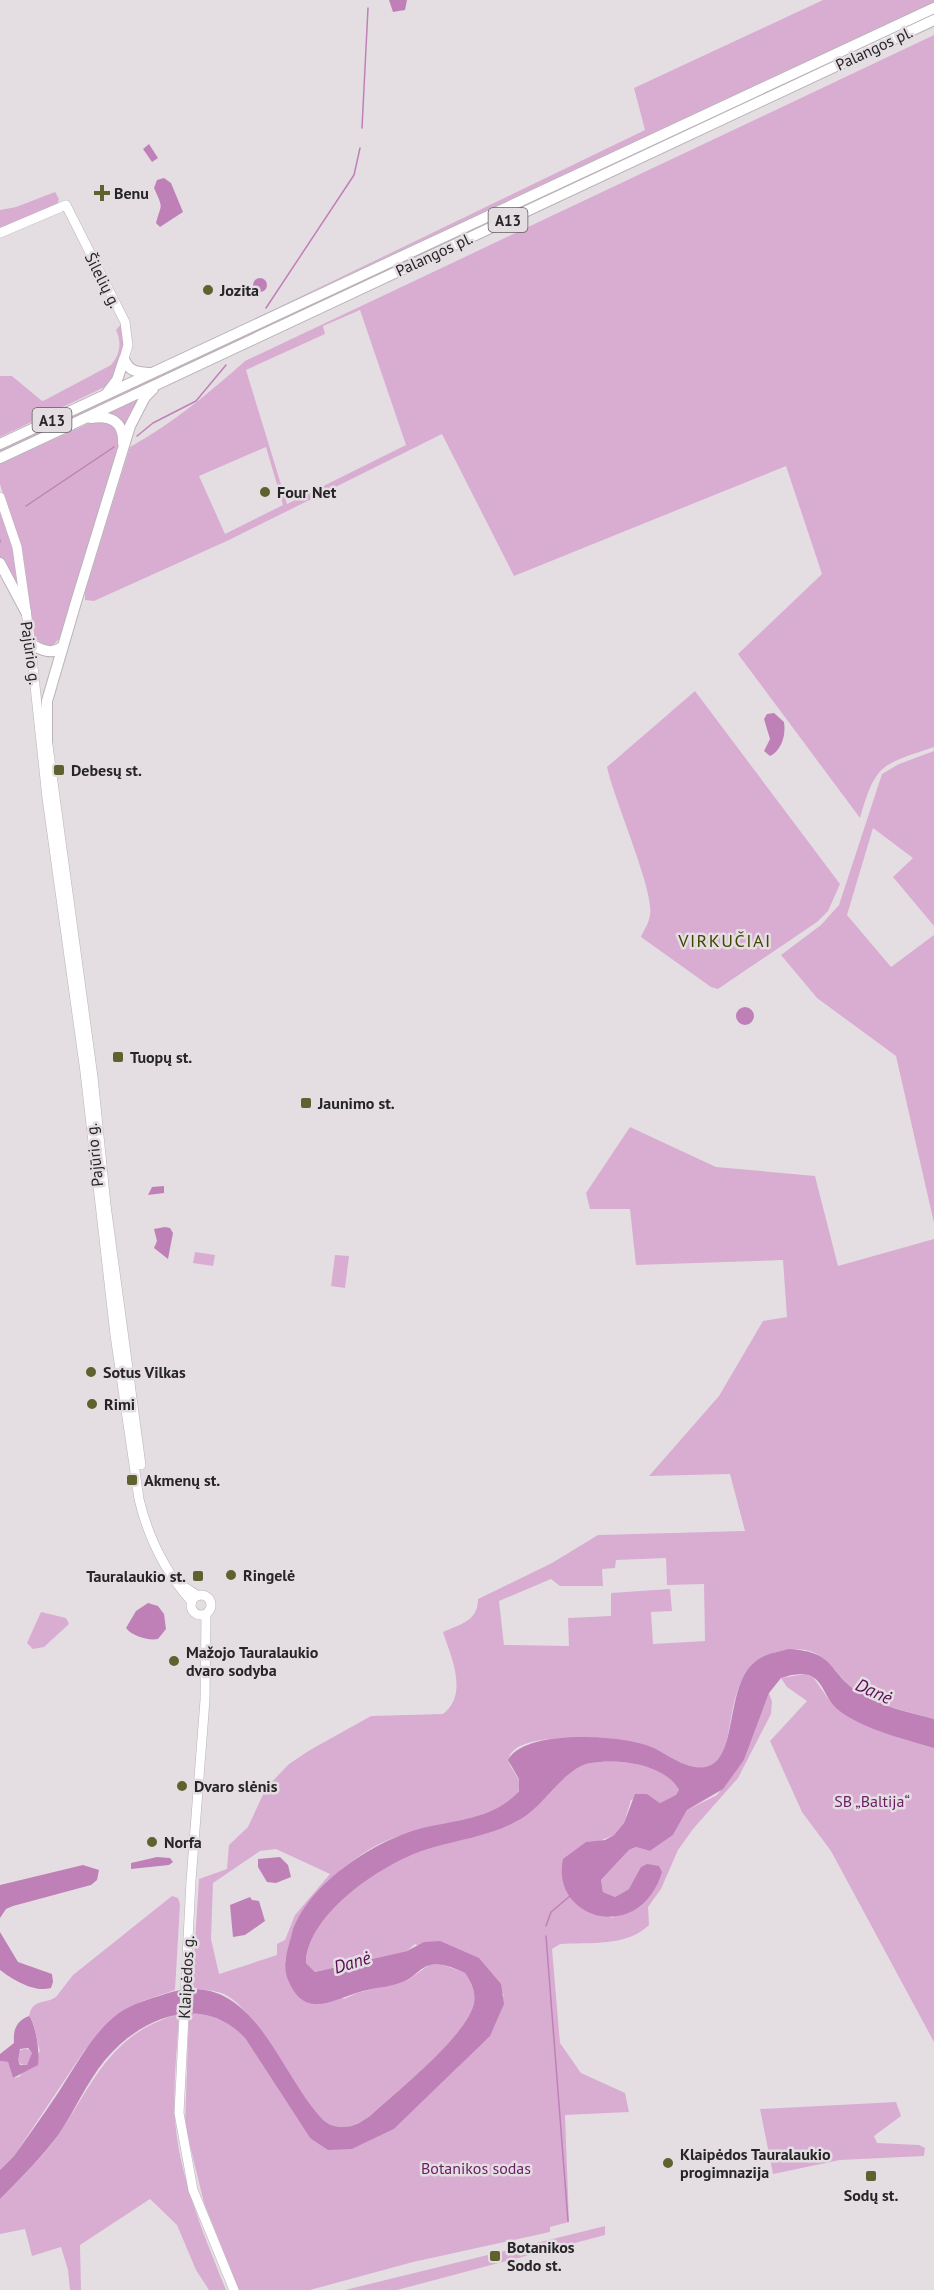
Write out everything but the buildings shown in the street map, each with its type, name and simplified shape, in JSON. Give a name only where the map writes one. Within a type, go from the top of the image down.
[{"type":"highway","name":"Palangos pl.","points":[[0,444],[934,8]]},
{"type":"highway","name":"Palangos pl.","points":[[0,458],[934,20]]},
{"type":"highway","points":[[124,359],[129,368],[135,372],[153,373]]},
{"type":"highway","points":[[104,396],[117,380],[124,359]]},
{"type":"highway","points":[[47,741],[47,701],[122,452],[135,414],[145,397],[160,383]]},
{"type":"highway","points":[[83,419],[105,416],[117,422],[123,435],[122,452]]},
{"type":"highway","points":[[0,563],[26,612]]},
{"type":"highway","points":[[30,644],[56,652],[62,647]]},
{"type":"main road","name":"Šilelių g.","points":[[0,233],[66,205],[125,322],[128,345],[124,359]]},
{"type":"main road","name":"Pajūrio g.","points":[[0,497],[17,547],[37,694],[47,798],[85,1072],[115,1335],[139,1499],[144,1520],[179,1589],[195,1599],[209,1600],[210,1606],[201,1614]]},
{"type":"main road","name":"Pajūrio g.","points":[[37,694],[47,741],[147,1510],[159,1544],[179,1581],[195,1599]]},
{"type":"main road","name":"Pajūrio g.","points":[[195,1599],[191,1608],[201,1614]]},
{"type":"main road","name":"Pajūrio g.","points":[[201,1614],[205,1654]]},
{"type":"main road","name":"Klaipėdos g.","points":[[205,1654],[205,1700],[178,2094],[184,2151],[202,2216],[234,2290]]},
{"type":"green space","points":[[823,0],[934,0],[934,2],[277,308],[645,130],[634,88]]},
{"type":"green space","points":[[934,12],[934,17],[0,453],[0,448]]},
{"type":"green space","points":[[934,35],[934,747],[883,768],[871,786],[860,818],[738,654],[822,574],[786,466],[514,576],[442,434],[229,540],[94,601],[85,600],[85,592],[130,447],[190,407],[245,361]],"holes":[[[360,310],[406,445],[287,504],[246,370],[325,334],[323,326]],[[266,447],[283,505],[225,534],[199,476]]]},
{"type":"green space","points":[[55,192],[59,199],[57,205],[0,231],[0,210],[16,207]]},
{"type":"green space","points":[[122,323],[124,348],[111,384],[0,437],[0,376],[12,376],[42,401],[45,400],[111,365],[119,348],[116,330]]},
{"type":"green space","points":[[141,396],[126,430],[102,414]]},
{"type":"green space","points":[[94,421],[114,423],[121,437],[118,453],[62,636],[52,646],[46,646],[33,637],[20,548],[0,484],[0,464]]},
{"type":"green space","points":[[0,506],[11,540],[19,587],[0,557]]},
{"type":"green space","points":[[695,691],[840,884],[828,911],[817,922],[718,989],[711,987],[641,937],[648,924],[650,903],[607,767]]},
{"type":"green space","points":[[934,751],[934,926],[893,877],[913,858],[873,828],[847,915],[891,967],[934,935],[934,1223],[896,1056],[817,998],[781,955],[821,925],[839,905],[882,774],[899,764]]},
{"type":"green space","points":[[630,1127],[716,1167],[815,1176],[838,1266],[934,1239],[934,1719],[869,1699],[851,1687],[821,1657],[801,1649],[787,1650],[763,1658],[747,1672],[732,1711],[724,1749],[717,1762],[704,1767],[696,1767],[645,1745],[615,1740],[569,1738],[527,1743],[514,1750],[509,1761],[521,1785],[513,1797],[500,1807],[462,1821],[388,1840],[362,1854],[336,1874],[304,1910],[293,1931],[285,1962],[344,1999],[357,1993],[408,1980],[429,1965],[441,1964],[465,1973],[472,1987],[474,2003],[469,2016],[458,2031],[429,2063],[370,2116],[352,2126],[340,2128],[326,2122],[312,2109],[269,2044],[239,2005],[224,1994],[192,1988],[199,1879],[227,1869],[229,1845],[248,1827],[266,1788],[289,1764],[371,1716],[443,1714],[451,1706],[457,1686],[456,1675],[443,1632],[472,1617],[478,1599],[552,1563],[598,1535],[745,1531],[730,1474],[649,1476],[719,1396],[763,1321],[787,1317],[783,1260],[636,1265],[630,1209],[590,1209],[586,1193]],"holes":[[[666,1558],[667,1585],[704,1584],[705,1641],[653,1644],[651,1612],[672,1611],[670,1589],[611,1593],[611,1616],[568,1618],[569,1646],[504,1645],[499,1601],[551,1579],[560,1586],[603,1586],[602,1569],[615,1568],[616,1560]],[[276,1849],[330,1874],[295,1915],[285,1940],[277,1944],[277,1955],[219,1974],[211,1939],[213,1883],[260,1851]]]},
{"type":"green space","points":[[195,1252],[215,1255],[213,1266],[193,1263]]},
{"type":"green space","points":[[335,1255],[349,1256],[345,1288],[331,1286]]},
{"type":"green space","points":[[41,1612],[66,1618],[69,1624],[44,1647],[33,1649],[27,1643]]},
{"type":"green space","name":"SB „Baltija“","points":[[805,1674],[813,1677],[827,1697],[851,1718],[902,1739],[934,1748],[934,2042],[831,1851],[802,1812],[770,1741],[807,1701],[787,1687],[781,1678]]},
{"type":"green space","name":"Botanikos sodas","points":[[769,1693],[772,1702],[771,1714],[738,1778],[693,1829],[678,1850],[661,1889],[648,1907],[649,1925],[630,1937],[619,1940],[560,1944],[552,1949],[560,2043],[581,2073],[625,2093],[629,2112],[565,2115],[569,2222],[550,2227],[550,2232],[413,2262],[310,2290],[239,2290],[204,2203],[185,2125],[189,2013],[220,2020],[245,2038],[310,2138],[352,2149],[394,2129],[459,2066],[504,1995],[415,1944],[407,1951],[315,1972],[306,1963],[310,1944],[334,1908],[372,1876],[412,1854],[510,1825],[530,1813],[572,1771],[591,1763],[614,1761],[652,1769],[672,1781],[679,1790],[677,1795],[660,1803],[647,1794],[631,1800],[624,1823],[614,1835],[597,1842],[568,1893],[576,1904],[613,1918],[633,1882],[629,1889],[615,1897],[603,1892],[601,1880],[629,1850],[636,1847],[650,1851],[673,1835],[687,1810],[717,1795],[744,1760]]},
{"type":"green space","points":[[172,1896],[178,1898],[180,1904],[175,1990],[143,2001],[119,2014],[84,2051],[14,2156],[0,2170],[0,2061],[8,2062],[13,2078],[19,2077],[40,2051],[35,2028],[29,2016],[31,2010],[36,2004],[56,1997],[73,1975]]},
{"type":"green space","points":[[179,2014],[174,2092],[177,2138],[191,2196],[226,2290],[209,2290],[196,2270],[177,2225],[150,2199],[80,2245],[81,2290],[70,2290],[68,2270],[61,2247],[32,2256],[25,2229],[0,2234],[0,2199],[53,2143],[95,2077],[121,2046],[156,2022]]},
{"type":"green space","points":[[22,2049],[28,2049],[33,2057],[31,2063],[22,2065],[17,2060],[17,2054]]},
{"type":"green space","points":[[896,2102],[901,2116],[874,2136],[877,2143],[919,2145],[925,2148],[924,2156],[840,2160],[773,2174],[760,2109]]},
{"type":"green space","points":[[605,2226],[605,2235],[397,2290],[345,2290]]},
{"type":"shaded area","points":[[389,0],[407,0],[405,10],[393,12]]},
{"type":"shaded area","points":[[149,144],[158,158],[152,162],[143,149]]},
{"type":"shaded area","points":[[164,178],[171,183],[183,212],[160,227],[156,223],[160,203],[154,188],[157,180]]},
{"type":"shaded area","points":[[260,278],[265,280],[267,285],[265,290],[260,292],[255,290],[253,285],[255,280]]},
{"type":"shaded area","points":[[774,713],[784,722],[784,732],[778,750],[770,756],[764,751],[770,739],[764,719],[767,714]]},
{"type":"shaded area","points":[[745,1007],[751,1010],[754,1016],[751,1022],[745,1025],[739,1022],[736,1016],[739,1010]]},
{"type":"shaded area","points":[[164,1186],[164,1193],[148,1195],[152,1187]]},
{"type":"shaded area","points":[[170,1228],[173,1233],[168,1259],[154,1248],[157,1241],[154,1229]]},
{"type":"shaded area","points":[[148,1603],[158,1606],[164,1614],[166,1629],[158,1639],[140,1637],[126,1628],[136,1611]]},
{"type":"shaded area","points":[[789,1649],[816,1654],[830,1664],[849,1685],[868,1698],[896,1709],[934,1719],[934,1748],[855,1721],[835,1707],[822,1687],[809,1675],[797,1674],[781,1678],[769,1693],[744,1760],[723,1789],[687,1810],[673,1835],[650,1851],[636,1847],[629,1850],[601,1880],[603,1892],[615,1897],[629,1889],[641,1867],[647,1864],[659,1866],[662,1872],[651,1895],[635,1909],[618,1916],[599,1916],[583,1909],[570,1897],[563,1880],[563,1859],[586,1842],[605,1840],[614,1835],[624,1823],[635,1794],[647,1794],[660,1803],[676,1795],[679,1790],[663,1774],[640,1765],[614,1761],[582,1766],[572,1771],[530,1813],[510,1825],[413,1854],[372,1876],[334,1908],[310,1944],[306,1963],[315,1972],[407,1951],[424,1942],[440,1941],[479,1958],[501,1984],[504,2004],[490,2036],[394,2129],[352,2149],[328,2150],[310,2138],[245,2038],[228,2024],[210,2016],[191,2013],[172,2016],[154,2022],[136,2032],[105,2060],[92,2077],[59,2134],[0,2199],[0,2170],[14,2156],[101,2030],[119,2013],[135,2004],[165,1994],[193,1989],[217,1993],[237,2004],[270,2042],[321,2118],[336,2127],[349,2127],[370,2116],[445,2047],[469,2016],[474,2003],[474,1991],[465,1973],[448,1966],[434,1964],[396,1984],[363,1991],[322,2004],[304,2001],[296,1994],[289,1982],[285,1964],[287,1951],[300,1915],[326,1882],[362,1855],[401,1835],[485,1813],[509,1801],[519,1791],[519,1779],[508,1760],[517,1750],[532,1743],[572,1737],[614,1739],[646,1745],[689,1766],[705,1767],[716,1762],[728,1738],[739,1688],[745,1673],[762,1657]]},
{"type":"shaded area","points":[[157,1857],[170,1858],[173,1862],[169,1865],[131,1869],[131,1863]]},
{"type":"shaded area","points":[[280,1857],[288,1865],[291,1877],[276,1883],[267,1882],[258,1867],[258,1859]]},
{"type":"shaded area","points":[[83,1865],[99,1870],[97,1880],[91,1885],[13,1906],[6,1909],[0,1918],[0,1885]]},
{"type":"shaded area","points":[[250,1897],[252,1900],[259,1901],[265,1921],[245,1935],[233,1937],[230,1905]]},
{"type":"shaded area","points":[[0,1932],[18,1962],[52,1974],[51,1988],[31,1987],[0,1970]]},
{"type":"shaded area","points":[[29,2016],[34,2026],[38,2047],[38,2065],[13,2078],[8,2062],[0,2061],[0,2054],[14,2043],[16,2026]],"holes":[[[28,2048],[32,2053],[27,2065],[20,2065],[18,2060],[20,2049]]]},
{"type":"waterway","points":[[362,128],[368,8]]},
{"type":"waterway","points":[[266,308],[354,175],[360,148]]},
{"type":"waterway","points":[[137,436],[153,423],[196,401],[226,365]]},
{"type":"waterway","points":[[26,506],[114,447]]},
{"type":"waterway","points":[[546,1926],[551,1912],[570,1896]]},
{"type":"waterway","points":[[546,1936],[568,2221]]},
{"type":"place","name":"Benu","points":[[102,193]]},
{"type":"place","name":"Jozita","points":[[208,290]]},
{"type":"place","name":"Four Net","points":[[265,492]]},
{"type":"place","name":"Debesų st.","points":[[59,770]]},
{"type":"place","name":"Tuopų st.","points":[[118,1057]]},
{"type":"place","name":"Jaunimo st.","points":[[306,1103]]},
{"type":"place","name":"Sotus Vilkas","points":[[91,1372]]},
{"type":"place","name":"Rimi","points":[[92,1404]]},
{"type":"place","name":"Akmenų st.","points":[[132,1480]]},
{"type":"place","name":"Ringelė","points":[[231,1575]]},
{"type":"place","name":"Tauralaukio st.","points":[[198,1576]]},
{"type":"place","name":"Mažojo Tauralaukio dvaro sodyba","points":[[174,1661]]},
{"type":"place","name":"Dvaro slėnis","points":[[182,1786]]},
{"type":"place","name":"Norfa","points":[[152,1842]]},
{"type":"place","name":"Klaipėdos Tauralaukio progimnazija","points":[[668,2163]]},
{"type":"place","name":"Sodų st.","points":[[871,2176]]},
{"type":"place","name":"Botanikos Sodo st.","points":[[495,2256]]},
{"type":"district","name":"VIRKUČIAI","points":[[725,940]]},
{"type":"water label","name":"Danė","points":[[874,1691]]},
{"type":"water label","name":"Danė","points":[[352,1962]]}]
